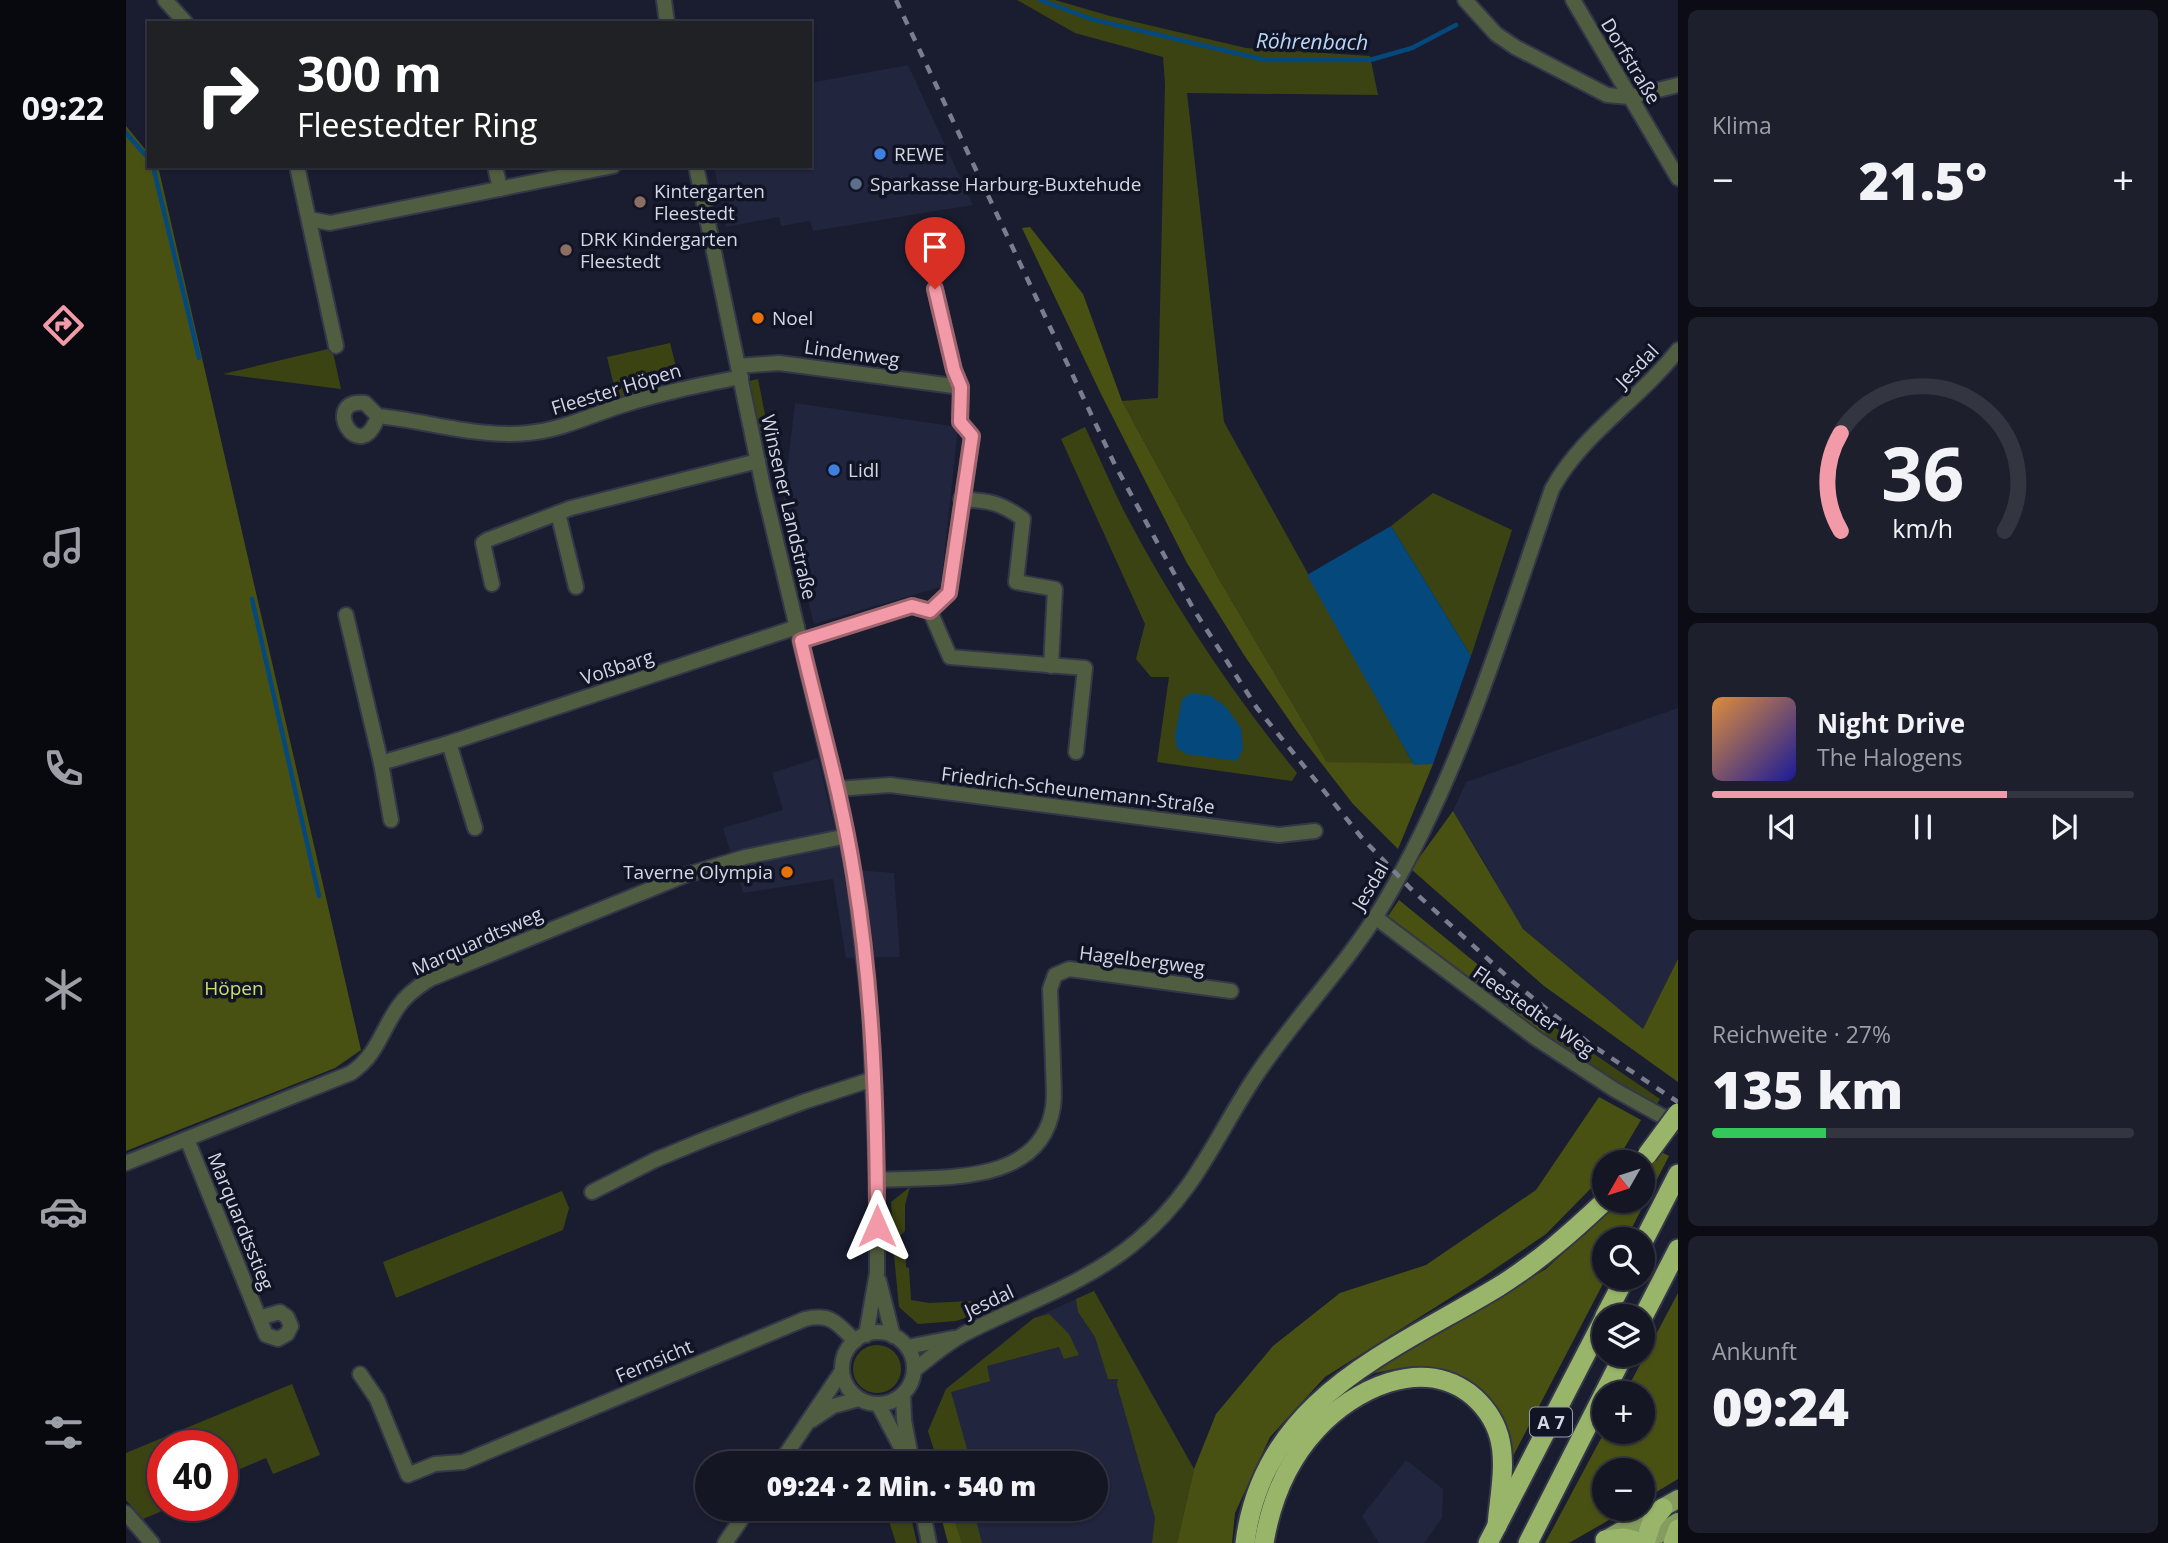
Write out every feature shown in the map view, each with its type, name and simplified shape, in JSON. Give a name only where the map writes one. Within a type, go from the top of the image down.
[{"type":"highway","points":[[1650,1150],[1678,1114]]},
{"type":"highway","points":[[1651,1227],[1678,1174]]},
{"type":"highway","points":[[1245,1543],[1251,1510],[1270,1459],[1308,1410],[1331,1390],[1371,1363],[1536,1261],[1592,1212]]},
{"type":"highway","points":[[1650,1304],[1678,1250]]},
{"type":"highway","name":"A 7","points":[[1492,1534],[1592,1342]]},
{"type":"highway","name":"A 7","points":[[1526,1543],[1617,1367]]},
{"type":"highway","points":[[1264,1543],[1275,1498],[1285,1475],[1317,1429],[1355,1398],[1395,1381],[1417,1377],[1440,1379],[1460,1387],[1479,1401],[1492,1418],[1503,1461],[1492,1534]]},
{"type":"highway","points":[[1602,1541],[1624,1538],[1645,1543],[1652,1521],[1671,1503]]},
{"type":"highway","points":[[1673,1543],[1678,1529]]},
{"type":"main road","points":[[1602,1541],[1671,1503]]},
{"type":"main road","points":[[1645,1543],[1678,1522]]},
{"type":"street","points":[[165,0],[184,21]]},
{"type":"street","points":[[664,0],[667,21]]},
{"type":"street","points":[[1465,0],[1496,34],[1607,94],[1630,97],[1678,85]]},
{"type":"street","name":"Dorfstraße","points":[[1573,0],[1678,178]]},
{"type":"street","points":[[297,168],[336,345]]},
{"type":"street","points":[[495,168],[500,189]]},
{"type":"street","points":[[309,219],[330,223],[603,168]]},
{"type":"street","name":"Winsener Landstraße","points":[[696,168],[758,461],[847,836],[864,944],[877,1180],[877,1273],[861,1338],[848,1349],[842,1371],[788,1451]]},
{"type":"street","points":[[935,289],[954,370],[961,387],[960,422],[972,436],[949,593],[930,611],[950,657],[1085,668],[1076,752]]},
{"type":"street","name":"Jesdal","points":[[914,1370],[961,1336],[1087,1275],[1137,1242],[1169,1211],[1213,1150],[1253,1080],[1375,917],[1408,860],[1465,737],[1552,489],[1561,473],[1577,453],[1657,376],[1678,350]]},
{"type":"street","name":"Lindenweg","points":[[739,372],[779,363],[961,387]]},
{"type":"street","name":"Fleester Höpen","points":[[378,416],[480,432],[516,434],[571,425],[621,405],[739,372]]},
{"type":"street","points":[[492,584],[483,543],[558,513],[758,461]]},
{"type":"street","points":[[961,499],[993,502],[1005,506],[1023,519],[1016,582],[1055,589],[1051,666]]},
{"type":"street","points":[[558,513],[576,587]]},
{"type":"street","name":"Voßbarg","points":[[381,763],[799,634],[912,606],[930,611]]},
{"type":"street","points":[[346,615],[381,763],[391,820]]},
{"type":"street","points":[[449,743],[475,828]]},
{"type":"street","name":"Friedrich-Scheunemann-Straße","points":[[836,789],[890,785],[1279,835],[1315,831]]},
{"type":"street","name":"Marquardtsweg","points":[[126,1163],[351,1073],[365,1063],[377,1049],[399,1005],[413,989],[430,979],[683,876],[746,857],[847,836]]},
{"type":"street","name":"Fleestedter Weg","points":[[1375,917],[1537,1039],[1615,1090],[1678,1125]]},
{"type":"street","name":"Hagelbergweg","points":[[877,1180],[995,1171],[1020,1158],[1038,1141],[1047,1127],[1054,1101],[1050,989],[1055,975],[1069,969],[1231,991]]},
{"type":"street","points":[[592,1192],[655,1160],[708,1138],[873,1079]]},
{"type":"street","name":"Marquardtsstieg","points":[[187,1139],[259,1318]]},
{"type":"street","name":"Winsener Landstraße","points":[[877,1273],[893,1336]]},
{"type":"street","name":"Fernsicht","points":[[360,1374],[377,1399],[408,1475],[435,1464],[463,1462],[805,1319],[819,1315],[831,1318],[861,1338]]},
{"type":"street","points":[[842,1371],[845,1382],[859,1398],[877,1404],[887,1403],[903,1394],[912,1379],[914,1370],[907,1347],[893,1336],[875,1333],[861,1338]]},
{"type":"street","name":"Jesdal","points":[[907,1347],[961,1336]]},
{"type":"street","points":[[903,1394],[908,1451]]},
{"type":"street","name":"Winsener Landstraße","points":[[808,1423],[833,1406],[859,1398]]},
{"type":"street","points":[[877,1404],[903,1451]]},
{"type":"street","points":[[126,1513],[152,1543]]},
{"type":"street","points":[[725,1543],[740,1521]]},
{"type":"street","points":[[925,1521],[929,1543]]},
{"type":"shaded area","points":[[908,65],[973,205],[813,231],[810,221],[781,226],[779,217],[726,227],[714,168],[812,168],[812,83]]},
{"type":"shaded area","points":[[795,403],[958,427],[941,587],[814,624],[783,505]]},
{"type":"shaded area","points":[[1678,708],[1678,959],[1643,1029],[1520,926],[1453,811],[1466,782]]},
{"type":"shaded area","points":[[818,758],[844,869],[894,873],[900,957],[846,958],[833,879],[743,893],[723,828],[783,810],[772,773]]},
{"type":"shaded area","points":[[1094,1291],[1194,1469],[1177,1543],[962,1543],[955,1521],[1108,1521],[1108,1451],[934,1451],[928,1431],[946,1389],[1034,1318]]},
{"type":"shaded area","points":[[1406,1460],[1443,1489],[1442,1518],[1424,1543],[1379,1543],[1362,1516]]},
{"type":"green space","points":[[1017,0],[1055,0],[1110,16],[1246,48],[1370,56],[1378,95],[1187,93],[1224,422],[1414,765],[1327,762],[1220,581],[1122,401],[1158,398],[1165,84],[1163,57],[1075,33]]},
{"type":"green space","name":"Höpen","points":[[126,126],[147,152],[147,168],[158,168],[361,1050],[335,1068],[126,1151]]},
{"type":"green space","points":[[1030,227],[1083,294],[1122,401],[1220,581],[1327,762],[1433,764],[1398,849],[1353,804],[1298,733],[1244,655],[1187,563],[1101,394],[1022,228]]},
{"type":"green space","points":[[670,343],[679,379],[617,398],[607,357]]},
{"type":"green space","points":[[332,348],[341,389],[223,374]]},
{"type":"green space","points":[[758,379],[768,430],[763,434],[760,432],[749,381]]},
{"type":"green space","points":[[1085,427],[1126,515],[1164,582],[1227,680],[1297,773],[1292,781],[1157,762],[1169,677],[1151,677],[1136,659],[1145,624],[1061,439]]},
{"type":"green space","points":[[1433,493],[1512,530],[1471,656],[1391,526]]},
{"type":"green space","points":[[1453,811],[1523,929],[1643,1029],[1678,959],[1678,1082],[1544,986],[1411,869]]},
{"type":"green space","points":[[1399,900],[1553,1026],[1542,1036],[1386,919]]},
{"type":"green space","points":[[1553,1026],[1660,1099],[1657,1104],[1597,1072],[1542,1036]]},
{"type":"green space","points":[[1599,1097],[1641,1120],[1623,1150],[1592,1150],[1592,1187],[1546,1234],[1325,1377],[1270,1437],[1235,1513],[1232,1543],[1177,1543],[1194,1469],[1216,1414],[1273,1346],[1340,1293],[1426,1265],[1536,1190]]},
{"type":"green space","points":[[1661,1152],[1669,1156],[1656,1181],[1656,1158]]},
{"type":"green space","points":[[910,1187],[905,1205],[905,1231],[901,1235],[893,1236],[891,1202]]},
{"type":"green space","points":[[562,1191],[569,1208],[563,1230],[396,1298],[383,1262]]},
{"type":"green space","points":[[1606,1213],[1639,1213],[1632,1227],[1592,1227],[1592,1290],[1600,1290],[1512,1458],[1498,1412],[1479,1390],[1466,1382],[1452,1376],[1410,1368],[1369,1374],[1546,1269]]},
{"type":"green space","points":[[893,1245],[905,1246],[911,1300],[929,1303],[993,1300],[996,1307],[956,1321],[918,1324],[899,1307]]},
{"type":"green space","points":[[1094,1291],[1194,1469],[1177,1543],[1152,1543],[1155,1518],[1117,1385],[1118,1379],[1108,1379],[1095,1337],[1078,1312],[1076,1299]]},
{"type":"green space","points":[[1678,1293],[1678,1479],[1655,1493],[1655,1458],[1592,1458],[1592,1521],[1607,1521],[1569,1543],[1545,1543],[1598,1444],[1655,1444],[1655,1381],[1631,1381],[1639,1367],[1655,1367],[1655,1336]]},
{"type":"green space","points":[[1049,1314],[1069,1334],[1079,1355],[1064,1359],[1059,1347],[987,1366],[990,1381],[951,1392],[968,1451],[934,1451],[928,1431],[946,1389],[1034,1318]]},
{"type":"green space","points":[[877,1345],[894,1352],[901,1369],[894,1386],[877,1393],[860,1386],[853,1369],[860,1352]]},
{"type":"green space","points":[[292,1384],[320,1455],[273,1474],[266,1458],[238,1470],[238,1430],[181,1430]]},
{"type":"green space","points":[[147,1444],[147,1517],[143,1519],[126,1500],[126,1453]]},
{"type":"green space","points":[[889,1521],[912,1521],[917,1543],[896,1543]]},
{"type":"green space","points":[[942,1521],[955,1521],[962,1543],[948,1543]]},
{"type":"green space","points":[[955,1521],[976,1521],[982,1543],[962,1543]]},
{"type":"water","points":[[1391,526],[1471,656],[1433,764],[1414,765],[1307,575]]},
{"type":"water","points":[[1192,693],[1211,696],[1226,707],[1241,728],[1243,749],[1237,761],[1186,754],[1177,748],[1175,736],[1182,699]]},
{"type":"waterway","name":"Röhrenbach","points":[[1040,0],[1091,19],[1265,60],[1370,60],[1412,48],[1456,25]]},
{"type":"waterway","points":[[126,133],[147,157]]},
{"type":"waterway","points":[[153,168],[199,358]]},
{"type":"waterway","points":[[252,599],[319,896]]},
{"type":"railway","points":[[896,0],[1115,465],[1194,610],[1257,708],[1362,838],[1410,888],[1512,981],[1590,1044],[1678,1102]]},
{"type":"place","name":"REWE","points":[[880,154]]},
{"type":"place","name":"Sparkasse Harburg-Buxtehude","points":[[856,184]]},
{"type":"place","name":"Kintergarten Fleestedt","points":[[640,202]]},
{"type":"place","name":"DRK Kindergarten Fleestedt","points":[[566,250]]},
{"type":"place","name":"Noel","points":[[758,318]]},
{"type":"place","name":"Lidl","points":[[834,470]]},
{"type":"place","name":"Taverne Olympia","points":[[787,872]]},
{"type":"route","points":[[877,1226],[870,1011],[864,944],[847,836],[801,641],[912,606],[930,611],[949,593],[972,436],[960,422],[961,387],[954,370],[935,289]]}]
